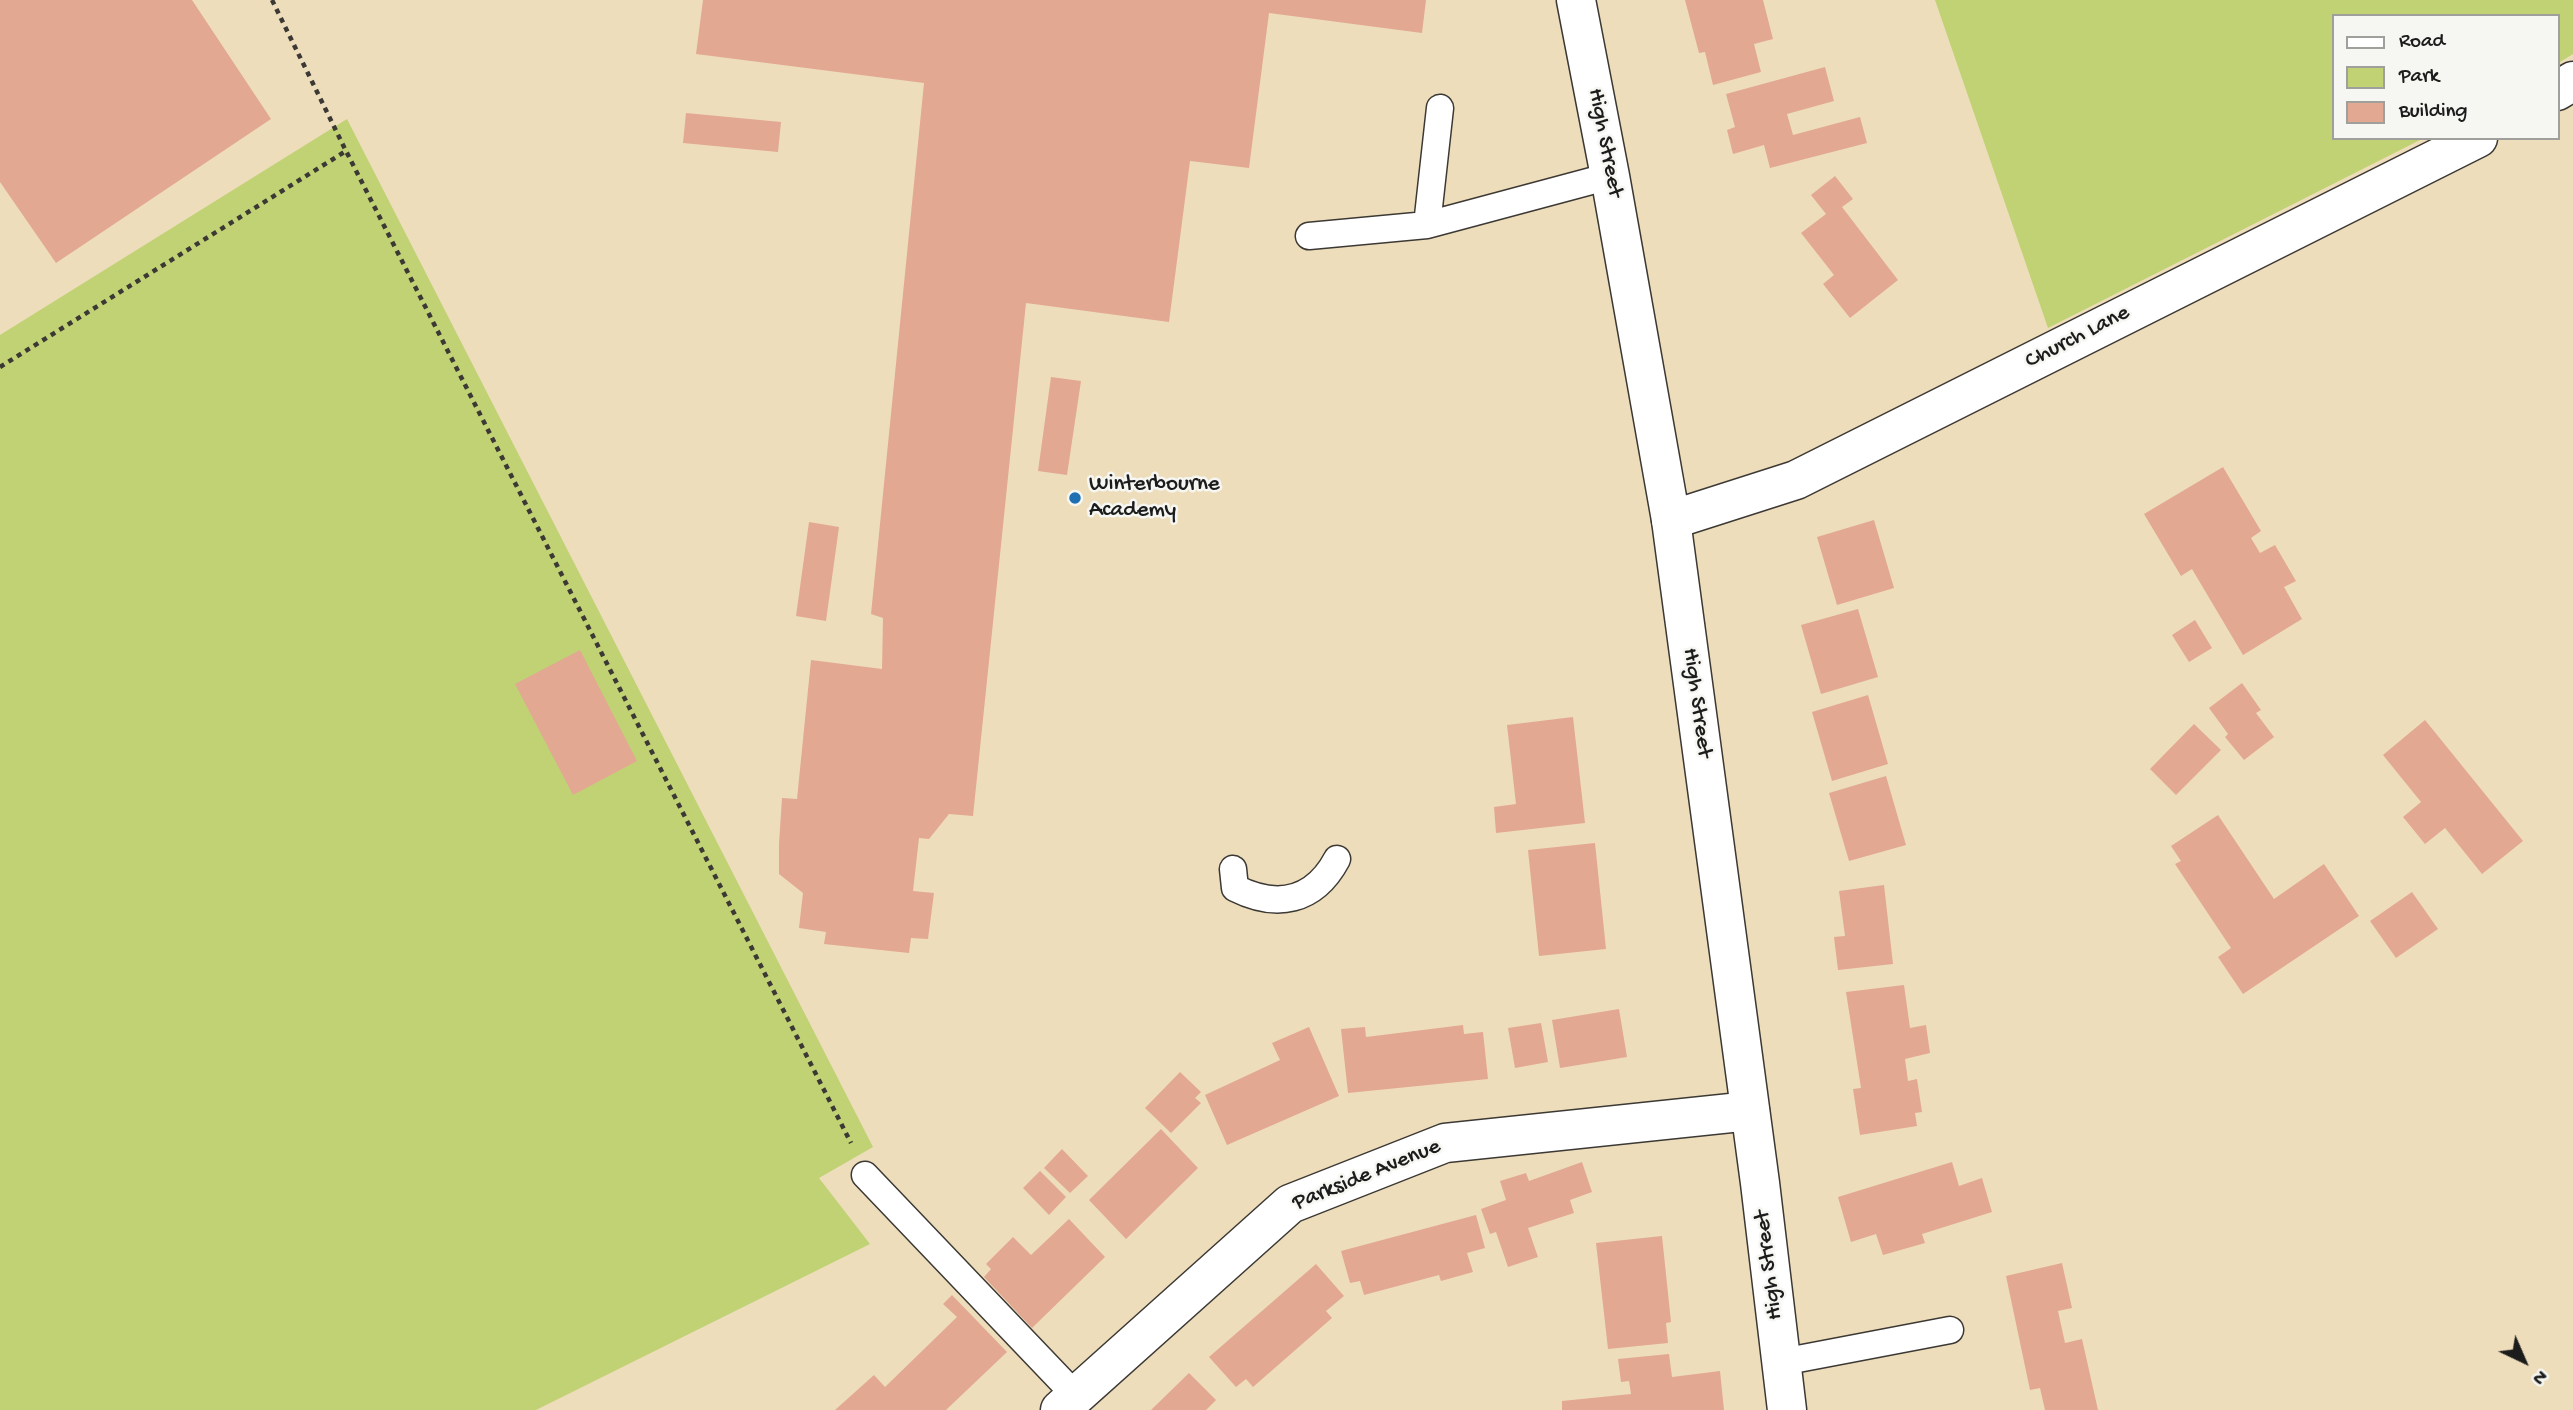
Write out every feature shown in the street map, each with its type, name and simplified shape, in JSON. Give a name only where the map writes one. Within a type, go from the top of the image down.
[{"type":"street","name":"High Street","points":[[1576,0],[1611,176],[1671,520],[1787,1410]]},
{"type":"street","name":"Church Lane","points":[[1671,520],[1796,480],[2474,140]]},
{"type":"street","name":"Parkside Avenue","points":[[1068,1403],[1290,1204],[1445,1143],[1750,1111]]},
{"type":"lane","points":[[1427,225],[1440,108]]},
{"type":"lane","points":[[1309,236],[1427,225],[1611,176]]},
{"type":"lane","points":[[1233,869],[1235,888],[1253,897],[1271,901],[1312,891],[1328,877],[1337,859]]},
{"type":"lane","points":[[865,1175],[1068,1403]]},
{"type":"lane","points":[[1782,1362],[1950,1330]]},
{"type":"path","points":[[272,0],[865,1175]]},
{"type":"path","points":[[0,367],[346,151]]},
{"type":"green space","points":[[1935,0],[2573,0],[2573,54],[2559,63],[2559,14],[2332,14],[2332,140],[2420,140],[2048,328]]},
{"type":"green space","points":[[347,119],[873,1147],[819,1178],[870,1244],[536,1410],[0,1410],[0,335]]},
{"type":"building","points":[[0,0],[192,0],[271,119],[56,263],[0,182]]},
{"type":"building","points":[[703,0],[1426,0],[1422,33],[1269,13],[1249,168],[1190,161],[1169,322],[1026,303],[973,816],[949,814],[929,839],[919,838],[913,891],[934,893],[928,939],[911,938],[909,953],[824,944],[826,932],[799,928],[803,893],[779,874],[779,844],[782,798],[797,799],[811,660],[882,669],[883,618],[871,614],[924,83],[696,54]]},
{"type":"building","points":[[1685,0],[1763,0],[1773,39],[1754,44],[1761,72],[1713,85],[1705,52],[1699,53]]},
{"type":"building","points":[[1825,67],[1834,101],[1787,114],[1793,135],[1860,117],[1867,143],[1770,168],[1764,145],[1733,154],[1727,130],[1735,127],[1726,94]]},
{"type":"building","points":[[686,113],[781,122],[778,152],[683,143]]},
{"type":"building","points":[[1835,176],[1853,199],[1842,207],[1898,280],[1850,318],[1823,284],[1834,275],[1801,233],[1826,214],[1811,195]]},
{"type":"building","points":[[1051,377],[1081,381],[1067,475],[1038,471]]},
{"type":"building","points":[[2223,467],[2261,531],[2251,538],[2260,553],[2275,545],[2296,581],[2284,587],[2302,619],[2243,655],[2192,569],[2181,576],[2144,514]]},
{"type":"building","points":[[1874,520],[1894,588],[1837,605],[1817,537]]},
{"type":"building","points":[[809,522],[839,527],[826,621],[796,616]]},
{"type":"building","points":[[1858,609],[1878,677],[1821,694],[1801,625]]},
{"type":"building","points":[[2195,620],[2212,648],[2189,662],[2172,635]]},
{"type":"building","points":[[580,650],[637,761],[573,795],[515,684]]},
{"type":"building","points":[[2242,683],[2261,710],[2256,713],[2274,737],[2244,760],[2225,737],[2228,734],[2209,708]]},
{"type":"building","points":[[1868,695],[1888,764],[1832,781],[1812,712]]},
{"type":"building","points":[[1573,717],[1585,823],[1496,833],[1494,807],[1516,804],[1507,725]]},
{"type":"building","points":[[2425,720],[2523,841],[2482,874],[2445,828],[2425,844],[2403,817],[2421,802],[2383,755]]},
{"type":"building","points":[[2194,724],[2221,750],[2176,795],[2150,769]]},
{"type":"building","points":[[1886,776],[1906,845],[1849,861],[1829,793]]},
{"type":"building","points":[[2218,815],[2274,899],[2324,864],[2359,916],[2243,994],[2218,957],[2231,948],[2175,864],[2181,861],[2171,846]]},
{"type":"building","points":[[1595,843],[1606,949],[1539,956],[1528,850]]},
{"type":"building","points":[[1884,885],[1893,964],[1838,970],[1834,937],[1845,936],[1839,891]]},
{"type":"building","points":[[2412,892],[2438,929],[2396,958],[2370,921]]},
{"type":"building","points":[[1904,985],[1910,1028],[1926,1025],[1930,1053],[1905,1059],[1908,1081],[1917,1079],[1922,1112],[1915,1113],[1917,1126],[1860,1135],[1853,1089],[1861,1088],[1846,992]]},
{"type":"building","points":[[1619,1009],[1627,1057],[1560,1068],[1552,1020]]},
{"type":"building","points":[[1541,1023],[1548,1062],[1515,1068],[1508,1028]]},
{"type":"building","points":[[1463,1025],[1464,1034],[1483,1032],[1488,1079],[1348,1093],[1341,1029],[1365,1027],[1366,1037]]},
{"type":"building","points":[[1309,1027],[1339,1096],[1227,1145],[1205,1095],[1280,1060],[1272,1043]]},
{"type":"building","points":[[1180,1072],[1201,1092],[1195,1098],[1201,1103],[1171,1133],[1145,1108]]},
{"type":"building","points":[[1161,1129],[1198,1168],[1126,1239],[1089,1200]]},
{"type":"building","points":[[1062,1149],[1088,1176],[1070,1193],[1044,1168]]},
{"type":"building","points":[[1582,1162],[1592,1192],[1570,1200],[1574,1213],[1528,1228],[1538,1257],[1508,1267],[1496,1232],[1490,1234],[1481,1209],[1506,1200],[1500,1181],[1526,1173],[1529,1181]]},
{"type":"building","points":[[1952,1162],[1959,1186],[1982,1178],[1992,1212],[1922,1234],[1925,1243],[1883,1255],[1876,1234],[1851,1242],[1838,1197]]},
{"type":"building","points":[[1040,1171],[1066,1197],[1049,1215],[1023,1188]]},
{"type":"building","points":[[1476,1215],[1485,1248],[1467,1253],[1473,1272],[1441,1281],[1439,1275],[1364,1295],[1360,1281],[1350,1283],[1341,1251]]},
{"type":"building","points":[[1069,1219],[1105,1257],[1032,1328],[984,1277],[991,1269],[986,1264],[1013,1237],[1031,1255]]},
{"type":"building","points":[[1662,1236],[1671,1322],[1666,1323],[1668,1343],[1608,1349],[1596,1243]]},
{"type":"building","points":[[2062,1263],[2072,1308],[2058,1311],[2065,1343],[2082,1339],[2098,1410],[2045,1410],[2040,1388],[2030,1390],[2006,1276]]},
{"type":"building","points":[[1316,1264],[1344,1296],[1326,1311],[1332,1318],[1253,1387],[1246,1379],[1236,1387],[1209,1357]]},
{"type":"building","points":[[952,1295],[1007,1352],[946,1410],[835,1410],[874,1375],[885,1387],[957,1317],[943,1304]]},
{"type":"building","points":[[1669,1354],[1672,1377],[1720,1371],[1724,1410],[1562,1410],[1562,1401],[1631,1394],[1629,1381],[1621,1382],[1618,1359]]},
{"type":"building","points":[[1189,1373],[1216,1400],[1206,1410],[1151,1410]]},
{"type":"place","name":"Winterbourne Academy","points":[[1075,498]]}]
